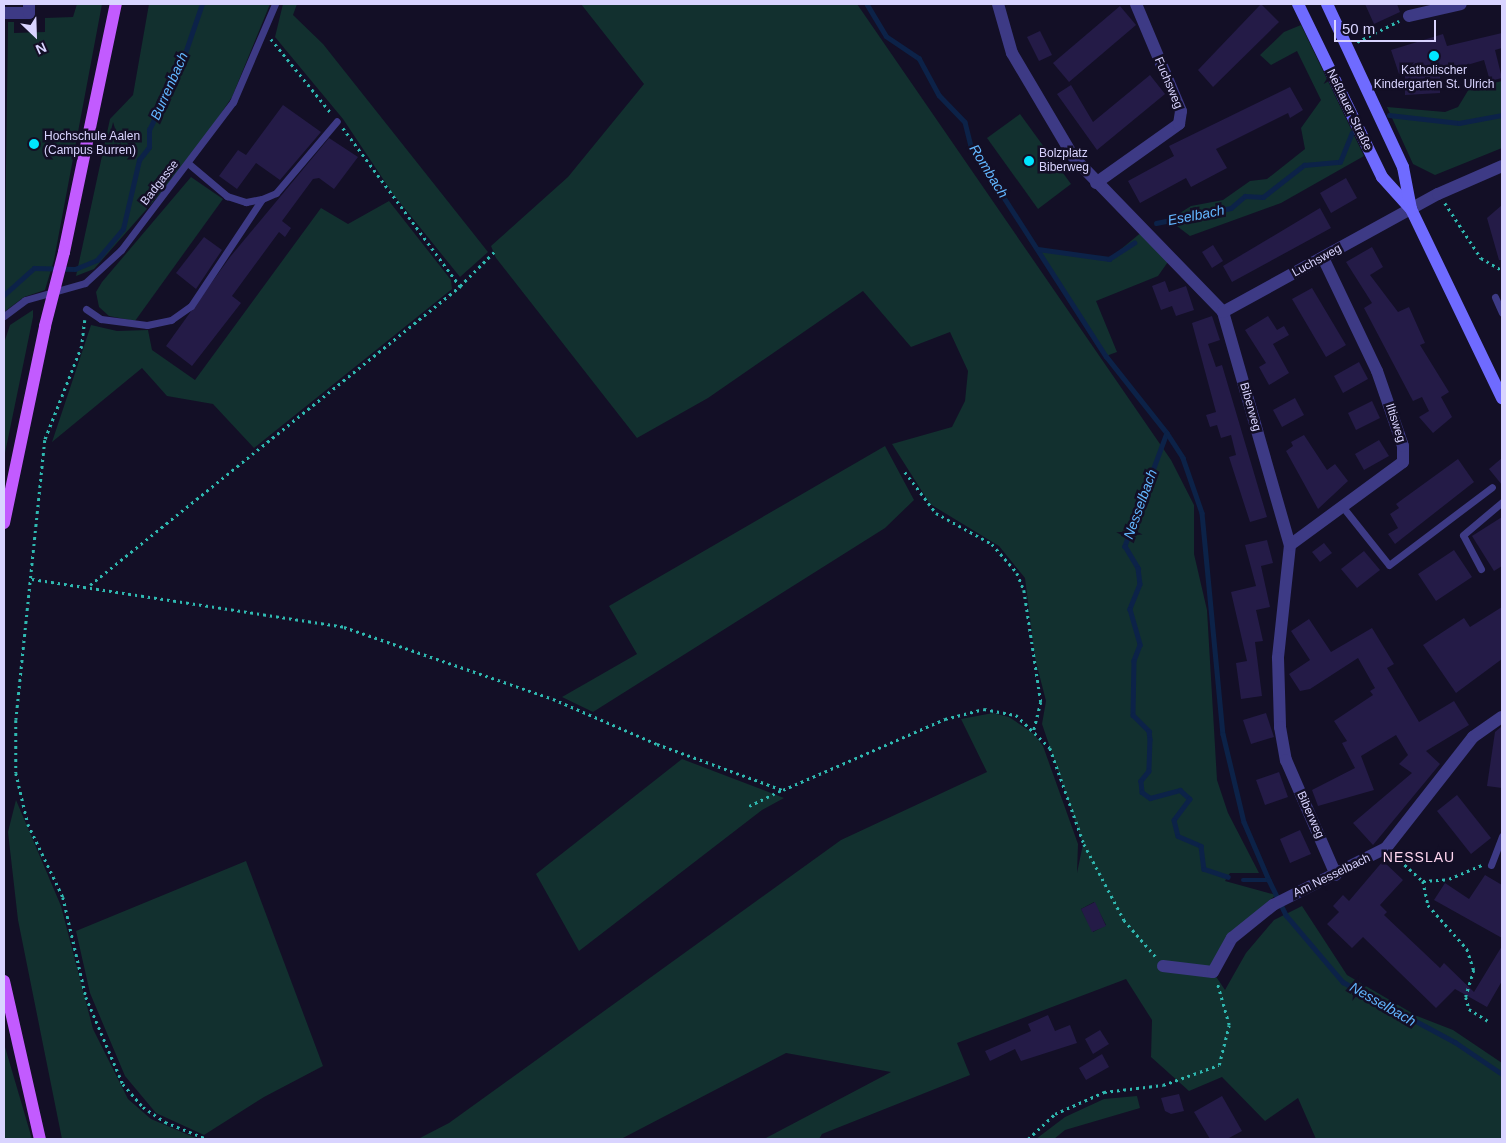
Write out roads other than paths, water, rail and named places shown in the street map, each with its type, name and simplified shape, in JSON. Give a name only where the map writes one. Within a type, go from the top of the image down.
[{"type":"main road","points":[[4,523],[116,4]]},
{"type":"main road","name":"Neßlauer Straße","points":[[1298,4],[1382,177],[1411,210]]},
{"type":"main road","name":"Neßlauer Straße","points":[[1327,4],[1403,167],[1411,210],[1502,398]]},
{"type":"main road","points":[[4,981],[40,1139]]},
{"type":"street","points":[[4,13],[29,13],[29,4]]},
{"type":"street","name":"Biberweg","points":[[998,4],[1020,67],[1074,158],[1096,183],[1223,312],[1290,545],[1278,658],[1280,727],[1286,760],[1336,875]]},
{"type":"street","name":"Fuchsweg","points":[[1096,183],[1179,124],[1181,111],[1136,4]]},
{"type":"street","points":[[1409,16],[1453,4]]},
{"type":"street","name":"Luchsweg","points":[[1223,312],[1438,194],[1502,166]]},
{"type":"street","name":"Iltisweg","points":[[1290,545],[1403,462],[1403,446],[1377,371],[1324,258]]},
{"type":"street","name":"Am Nesselbach","points":[[1163,966],[1213,972],[1232,938],[1277,902],[1336,875],[1386,848],[1473,736],[1502,717]]},
{"type":"lane","name":"Badgasse","points":[[4,316],[25,300],[86,283],[100,272],[189,164],[233,102],[275,4]]},
{"type":"lane","points":[[189,164],[227,196],[246,202],[262,199],[276,193],[337,121]]},
{"type":"lane","points":[[86,309],[118,323],[147,325],[171,320],[191,306],[262,199]]},
{"type":"lane","points":[[1495,297],[1502,313]]},
{"type":"lane","points":[[1342,506],[1389,565],[1492,487]]},
{"type":"lane","points":[[1481,569],[1463,535],[1502,502]]},
{"type":"lane","points":[[1491,865],[1502,836]]},
{"type":"waterway","name":"Burrenbach","points":[[4,295],[34,268],[75,269],[97,260],[123,229],[139,160],[149,147],[149,130],[182,62],[202,4]]},
{"type":"waterway","name":"Nesselbach","points":[[867,4],[886,36],[919,58],[939,95],[965,122],[971,146],[1106,356],[1167,433],[1125,546],[1138,568],[1140,584],[1130,609],[1140,645],[1134,661],[1133,715],[1149,731],[1150,739],[1149,771],[1141,781],[1142,792],[1150,798],[1180,790],[1190,799],[1174,820],[1178,836],[1201,846],[1204,869],[1228,877]]},
{"type":"waterway","name":"Eselbach","points":[[1389,115],[1459,123],[1502,115]]},
{"type":"waterway","name":"Eselbach","points":[[1156,223],[1231,208],[1245,196],[1263,197],[1304,165],[1340,162],[1352,133]]},
{"type":"waterway","name":"Eselbach","points":[[1038,249],[1109,259],[1134,243]]},
{"type":"waterway","points":[[1167,433],[1183,458],[1202,513],[1223,734],[1244,822],[1269,880]]},
{"type":"waterway","name":"Nesselbach","points":[[1243,880],[1269,880],[1286,915],[1343,982],[1455,1042],[1502,1074]]},
{"type":"place","name":"Katholischer Kindergarten St. Ulrich","points":[[1434,56]]},
{"type":"place","name":"Hochschule Aalen (Campus Burren)","points":[[34,144]]},
{"type":"place","name":"Bolzplatz Biberweg","points":[[1029,161]]},
{"type":"district","name":"NESSLAU","points":[[1419,857]]},
{"type":"water label","name":"Rombach","points":[[989,171]]}]
